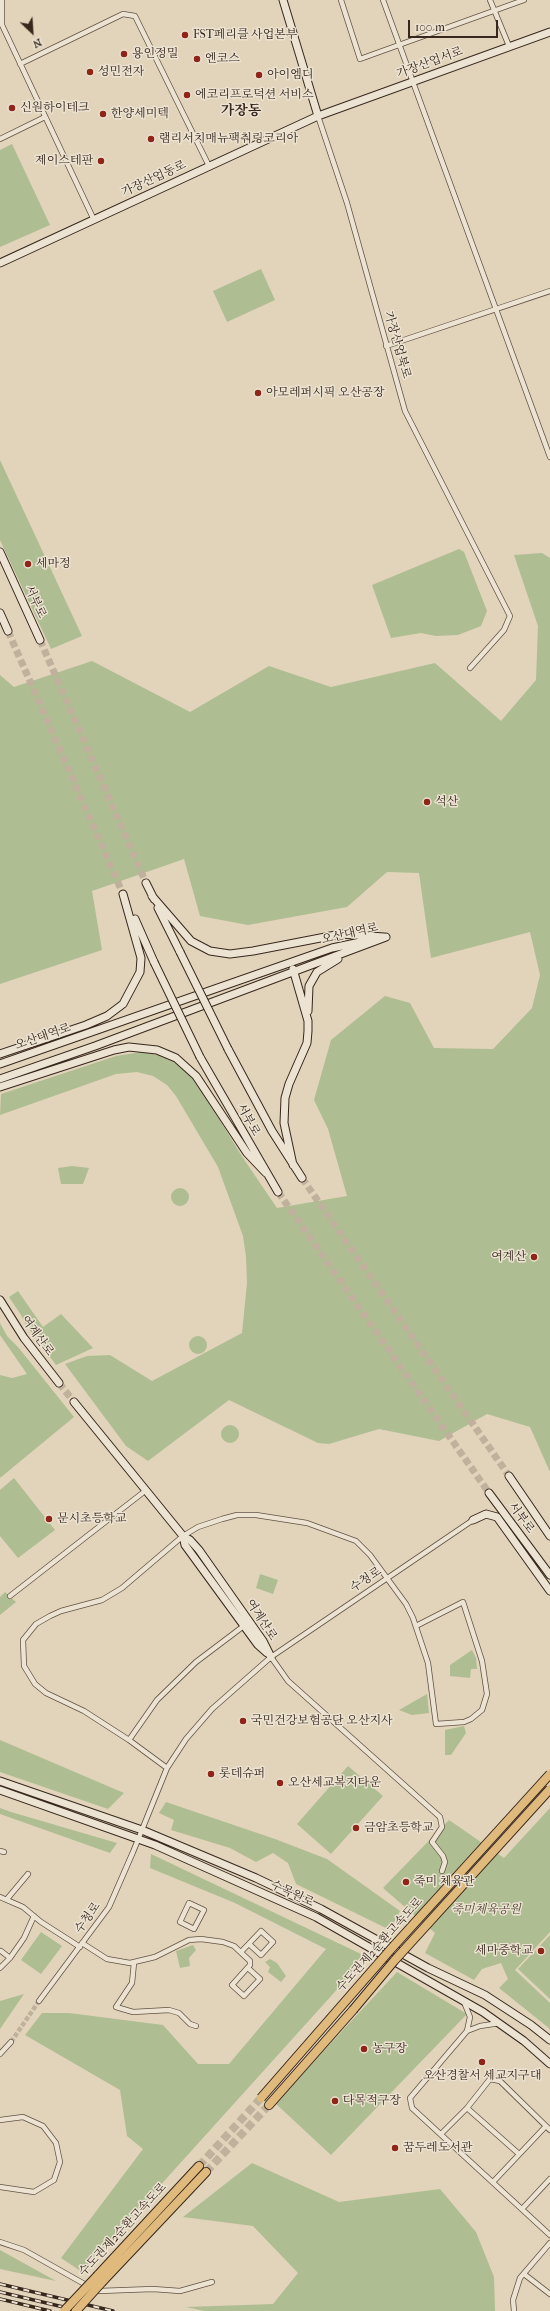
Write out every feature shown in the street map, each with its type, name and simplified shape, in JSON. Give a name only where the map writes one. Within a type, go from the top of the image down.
[{"type":"highway","name":"수도권제2순환고속도로","points":[[261,2098],[391,1949],[550,1774]]},
{"type":"highway","name":"수도권제2순환고속도로","points":[[269,2105],[400,1955],[550,1789]]},
{"type":"highway","name":"수도권제2순환고속도로","points":[[76,2311],[101,2278],[199,2166]]},
{"type":"highway","name":"수도권제2순환고속도로","points":[[64,2311],[101,2278],[206,2172]]},
{"type":"main road","name":"가장산업북로","points":[[283,0],[318,116]]},
{"type":"main road","name":"가장산업서로","points":[[318,116],[550,32]]},
{"type":"main road","name":"가장산업동로","points":[[0,263],[318,116]]},
{"type":"main road","name":"서부로","points":[[0,552],[40,640]]},
{"type":"main road","points":[[0,613],[8,631]]},
{"type":"main road","points":[[146,883],[152,896],[191,941],[210,951],[230,954],[341,934],[386,937]]},
{"type":"main road","name":"서부로","points":[[0,1054],[86,1025],[107,1016],[123,1004],[140,972],[141,958],[123,894],[200,1057],[278,1192]]},
{"type":"main road","name":"서부로","points":[[152,896],[228,1049],[272,1131],[302,1178]]},
{"type":"main road","name":"오산대역로","points":[[0,1079],[101,1044],[386,937]]},
{"type":"main road","name":"오산대역로","points":[[0,1064],[332,948],[386,937]]},
{"type":"main road","points":[[293,1165],[284,1123],[285,1098],[289,1084],[307,1043],[309,986],[317,972],[360,948]]},
{"type":"main road","points":[[290,963],[308,1021]]},
{"type":"main road","points":[[0,1087],[114,1050],[130,1047],[157,1050],[176,1058],[196,1076],[247,1154],[266,1173]]},
{"type":"main road","name":"여계산로","points":[[0,1300],[24,1338],[59,1383]]},
{"type":"main road","name":"여계산로","points":[[74,1402],[145,1491],[183,1536],[190,1540],[215,1572],[263,1641],[270,1657]]},
{"type":"main road","name":"서부로","points":[[509,1476],[550,1536]]},
{"type":"main road","name":"서부로","points":[[489,1493],[550,1575]]},
{"type":"main road","points":[[473,1520],[486,1514],[497,1518],[550,1591]]},
{"type":"main road","name":"여계산로","points":[[183,1536],[184,1545],[258,1645],[270,1657]]},
{"type":"main road","name":"수목원로","points":[[0,1781],[142,1830],[201,1853],[321,1909],[428,1968],[485,1995],[531,2024],[550,2040]]},
{"type":"main road","name":"수목원로","points":[[0,1790],[138,1839],[200,1864],[316,1917],[463,2000],[500,2023],[524,2041],[550,2064]]},
{"type":"street","points":[[2,0],[2,25],[94,220]]},
{"type":"street","points":[[340,0],[360,59],[524,0]]},
{"type":"street","points":[[382,0],[550,457]]},
{"type":"street","points":[[490,0],[509,46]]},
{"type":"street","points":[[20,64],[123,14],[135,16],[209,166]]},
{"type":"street","name":"가장산업북로","points":[[318,116],[347,203],[405,411],[510,616],[504,630],[470,668]]},
{"type":"street","points":[[0,139],[45,117]]},
{"type":"street","points":[[386,346],[496,311],[550,291]]},
{"type":"street","points":[[10,1596],[145,1491]]},
{"type":"street","points":[[167,1768],[129,1740],[84,1711],[46,1693],[35,1684],[24,1666],[23,1640],[36,1624],[60,1610],[102,1600],[122,1588],[183,1536],[219,1519],[237,1516],[274,1517],[307,1523],[356,1541],[370,1555],[386,1579],[406,1604],[416,1626],[428,1663],[436,1724],[464,1722],[471,1719],[482,1710],[487,1694],[482,1661],[463,1602],[416,1626]]},
{"type":"street","name":"수청로","points":[[39,2001],[109,1906],[167,1768],[186,1739],[212,1709],[270,1657],[473,1520]]},
{"type":"street","points":[[129,1740],[157,1700],[196,1662],[244,1625]]},
{"type":"street","points":[[270,1657],[288,1681],[440,1817],[442,1827],[432,1842],[443,1856],[445,1862],[442,1870]]},
{"type":"street","points":[[7,1899],[28,1874]]},
{"type":"street","points":[[0,1896],[23,1907],[34,1916],[107,1959],[134,1963],[155,1957],[179,1944],[194,1940],[218,1940],[241,1952],[250,1961],[248,1968],[232,1986],[244,1996],[260,1979],[248,1968]]},
{"type":"street","points":[[194,1929],[180,1922],[189,1903],[204,1910],[194,1929],[194,1940]]},
{"type":"street","points":[[0,1968],[10,1958],[24,1938],[34,1916]]},
{"type":"street","points":[[241,1952],[260,1931],[272,1942],[261,1955],[249,1944]]},
{"type":"street","points":[[0,1951],[10,1958]]},
{"type":"street","points":[[134,1963],[132,1982],[116,2007],[133,2012],[169,2010],[179,2013],[190,2024],[196,2026]]},
{"type":"street","points":[[463,2000],[470,2018],[466,2031],[410,2098],[412,2108],[550,2234]]},
{"type":"street","points":[[466,2031],[480,2026],[500,2023]]},
{"type":"street","points":[[0,2054],[11,2042]]},
{"type":"street","points":[[441,2134],[467,2108],[490,2079],[500,2081],[548,2128],[519,2154],[493,2182]]},
{"type":"street","points":[[467,2108],[519,2154]]},
{"type":"street","points":[[0,2120],[23,2117],[43,2126],[56,2143],[60,2162],[54,2180],[34,2192],[0,2186]]},
{"type":"street","points":[[522,2209],[550,2179]]},
{"type":"street","points":[[0,2242],[24,2250],[99,2291],[153,2289],[180,2291],[212,2282]]},
{"type":"street","points":[[514,2311],[513,2300],[520,2278],[550,2243]]},
{"type":"street","points":[[524,2274],[550,2294]]},
{"type":"green space","points":[[12,144],[50,225],[0,247],[0,150]]},
{"type":"green space","points":[[261,269],[275,300],[227,322],[213,291]]},
{"type":"green space","points":[[0,460],[82,636],[51,649],[0,540]]},
{"type":"green space","points":[[459,549],[464,552],[487,611],[481,626],[458,635],[436,636],[421,633],[391,638],[372,585]]},
{"type":"green space","points":[[542,553],[550,558],[550,1472],[530,1427],[487,1414],[439,1441],[379,1429],[329,1444],[318,1443],[229,1400],[148,1461],[126,1446],[65,1364],[87,1356],[110,1355],[152,1381],[242,1333],[247,1283],[246,1257],[243,1236],[218,1167],[176,1096],[167,1085],[153,1076],[137,1072],[116,1074],[0,1115],[1,1094],[116,1056],[141,1052],[158,1055],[182,1066],[192,1075],[243,1158],[277,1208],[347,1196],[328,1129],[314,1100],[331,1040],[385,996],[410,1003],[434,1048],[493,1049],[532,1008],[540,975],[530,932],[431,958],[419,873],[387,872],[347,907],[248,925],[200,916],[184,859],[92,891],[102,950],[0,984],[0,675],[14,687],[92,661],[190,712],[269,666],[331,687],[435,663],[501,721],[536,680],[538,626],[514,555]]},
{"type":"green space","points":[[72,1166],[89,1168],[83,1184],[61,1184],[58,1168]]},
{"type":"green space","points":[[180,1188],[186,1191],[189,1197],[186,1203],[180,1206],[174,1203],[171,1197],[174,1191]]},
{"type":"green space","points":[[18,1291],[43,1327],[61,1314],[93,1348],[56,1365],[26,1325],[9,1297]]},
{"type":"green space","points":[[0,1323],[7,1336],[18,1347],[74,1417],[0,1478],[0,1375],[12,1378],[27,1374],[0,1335]]},
{"type":"green space","points":[[198,1336],[204,1339],[207,1345],[204,1351],[198,1354],[192,1351],[189,1345],[192,1339]]},
{"type":"green space","points":[[230,1425],[236,1428],[239,1434],[236,1440],[230,1443],[224,1440],[221,1434],[224,1428]]},
{"type":"green space","points":[[14,1478],[55,1530],[18,1558],[0,1536],[0,1490]]},
{"type":"green space","points":[[260,1574],[278,1580],[273,1594],[256,1588]]},
{"type":"green space","points":[[5,1592],[16,1602],[0,1615],[0,1597]]},
{"type":"green space","points":[[472,1650],[476,1658],[477,1669],[471,1669],[470,1678],[450,1676],[450,1665]]},
{"type":"green space","points":[[427,1694],[429,1713],[412,1715],[399,1710]]},
{"type":"green space","points":[[464,1726],[466,1733],[451,1755],[445,1755],[445,1730]]},
{"type":"green space","points":[[0,1740],[124,1793],[108,1809],[0,1772]]},
{"type":"green space","points":[[348,1766],[383,1796],[331,1854],[297,1824]]},
{"type":"green space","points":[[166,1802],[275,1839],[327,1859],[400,1911],[390,1930],[296,1884],[288,1863],[273,1853],[256,1862],[230,1848],[171,1830],[174,1820],[159,1813]]},
{"type":"green space","points":[[0,1808],[117,1843],[110,1853],[0,1814]]},
{"type":"green space","name":"죽미체육공원","points":[[550,1808],[550,1932],[515,1970],[550,2003],[550,2029],[499,1988],[508,1979],[501,1963],[482,1969],[474,1980],[425,1953],[435,1933],[383,1888],[449,1820],[504,1858]]},
{"type":"green space","points":[[151,1854],[361,1954],[360,1964],[82,2272],[61,2258],[143,2149],[127,2136],[120,2090],[25,2035],[42,2013],[69,2013],[163,2025],[198,2064],[229,2064],[326,1949],[235,1903],[150,1868]]},
{"type":"green space","points":[[41,1932],[62,1946],[41,1974],[21,1960]]},
{"type":"green space","name":"세마중학교","points":[[550,1935],[550,1999],[518,1969]]},
{"type":"green space","points":[[193,1945],[196,1950],[189,1958],[190,1966],[180,1968],[176,1951]]},
{"type":"green space","points":[[270,1959],[277,1963],[286,1976],[281,1982],[268,1972],[270,1967],[265,1962]]},
{"type":"green space","points":[[397,1972],[467,2014],[331,2155],[275,2103]]},
{"type":"green space","points":[[24,1994],[0,2029],[0,2001]]},
{"type":"green space","points":[[252,2163],[339,2202],[440,2189],[476,2232],[494,2277],[495,2311],[204,2311],[186,2307],[273,2304],[298,2273],[253,2226],[183,2217]]},
{"type":"green space","points":[[0,2250],[56,2281],[0,2269]]},
{"type":"tunnel","points":[[8,631],[123,894]]},
{"type":"tunnel","points":[[40,640],[146,883]]},
{"type":"tunnel","points":[[302,1178],[509,1476]]},
{"type":"tunnel","points":[[278,1192],[489,1493]]},
{"type":"tunnel","points":[[59,1383],[74,1402]]},
{"type":"tunnel","points":[[11,2042],[39,2001]]},
{"type":"tunnel","points":[[199,2166],[261,2098]]},
{"type":"tunnel","points":[[206,2172],[269,2105]]},
{"type":"railway","points":[[0,2284],[113,2311]]},
{"type":"railway","points":[[0,2292],[80,2311]]},
{"type":"railway","points":[[0,2299],[50,2311]]},
{"type":"place","name":"FST페리클 사업본부","points":[[185,35]]},
{"type":"place","name":"용인정밀","points":[[124,54]]},
{"type":"place","name":"엔코스","points":[[197,59]]},
{"type":"place","name":"성민전자","points":[[90,72]]},
{"type":"place","name":"아이엠디","points":[[259,75]]},
{"type":"place","name":"에코리프로덕션 서비스","points":[[187,95]]},
{"type":"place","name":"신원하이테크","points":[[12,108]]},
{"type":"place","name":"한양세미텍","points":[[103,114]]},
{"type":"place","name":"램리서치매뉴팩춰링코리아","points":[[151,139]]},
{"type":"place","name":"제이스테판","points":[[101,161]]},
{"type":"place","name":"아모레퍼시픽 오산공장","points":[[258,393]]},
{"type":"place","name":"세마정","points":[[28,564]]},
{"type":"place","name":"석산","points":[[427,802]]},
{"type":"place","name":"여계산","points":[[534,1257]]},
{"type":"place","name":"문시초등학교","points":[[49,1519]]},
{"type":"place","name":"국민건강보험공단 오산지사","points":[[243,1721]]},
{"type":"place","name":"롯데슈퍼","points":[[211,1774]]},
{"type":"place","name":"오산세교복지타운","points":[[280,1783]]},
{"type":"place","name":"금암초등학교","points":[[356,1828]]},
{"type":"place","name":"죽미 체육관","points":[[406,1882]]},
{"type":"place","name":"세마중학교","points":[[541,1951]]},
{"type":"place","name":"농구장","points":[[364,2049]]},
{"type":"place","name":"오산경찰서 세교지구대","points":[[482,2062]]},
{"type":"place","name":"다목적구장","points":[[335,2101]]},
{"type":"place","name":"꿈두레도서관","points":[[395,2148]]},
{"type":"district","name":"가장동","points":[[241,112]]}]
